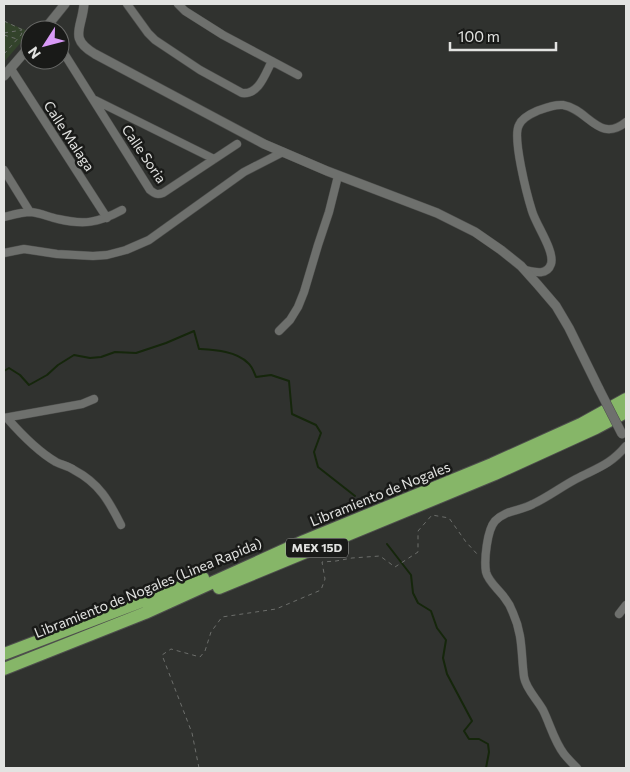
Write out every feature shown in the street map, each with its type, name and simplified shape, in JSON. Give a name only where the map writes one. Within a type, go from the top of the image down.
[{"type":"highway","name":"Libramiento de Nogales","points":[[4,669],[146,613],[304,541],[492,464],[581,424],[626,399]]},
{"type":"highway","name":"Libramiento de Nogales","points":[[4,675],[495,474],[596,428],[626,412]]},
{"type":"highway","name":"MEX 15D","points":[[4,654],[304,541]]},
{"type":"highway","name":"Libramiento de Nogales (Linea Rapida)","points":[[4,662],[304,541]]},
{"type":"street","points":[[54,20],[66,4]]},
{"type":"street","points":[[84,4],[78,37],[86,48],[264,144],[338,176],[436,213],[468,228],[501,250],[538,284],[556,306],[584,357],[624,438]]},
{"type":"street","points":[[126,4],[155,40],[200,70],[242,93],[248,94],[254,91],[272,61]]},
{"type":"street","points":[[178,4],[185,11],[223,35],[298,75]]},
{"type":"street","points":[[4,76],[20,54]]},
{"type":"street","name":"Calle Soria","points":[[70,62],[154,194],[163,193],[237,144]]},
{"type":"street","name":"Calle Malaga","points":[[10,68],[107,218]]},
{"type":"street","points":[[93,99],[214,159]]},
{"type":"street","points":[[524,270],[544,272],[551,265],[552,259],[530,202],[516,139],[516,131],[519,124],[532,113],[556,105],[574,110],[600,128],[610,130],[620,127],[626,122]]},
{"type":"street","points":[[4,253],[24,249],[56,254],[93,256],[107,255],[126,250],[149,240],[227,183],[283,152]]},
{"type":"street","points":[[4,170],[30,212]]},
{"type":"street","points":[[279,332],[298,308],[338,176]]},
{"type":"street","points":[[4,217],[30,212],[59,219],[95,222],[122,210]]},
{"type":"street","points":[[5,418],[82,404],[94,399]]},
{"type":"street","points":[[5,418],[24,437],[56,462],[73,468],[87,477],[110,502],[120,526]]},
{"type":"street","points":[[577,768],[564,754],[558,744],[542,709],[524,678],[522,644],[517,621],[505,598],[488,577],[486,572],[486,551],[490,529],[498,518],[504,514],[532,505],[607,464],[620,454],[626,446]]},
{"type":"street","points":[[619,614],[626,605]]},
{"type":"path","points":[[4,21],[20,29]]},
{"type":"path","points":[[4,34],[20,30]]},
{"type":"path","points":[[4,34],[18,39],[4,54]]},
{"type":"path","points":[[199,768],[192,733],[162,655],[171,649],[200,657],[205,651],[210,632],[222,617],[276,609],[321,590],[325,579],[322,562],[380,556],[395,567],[418,552],[418,531],[432,515],[449,518],[466,542],[486,562]]},
{"type":"green space","points":[[4,21],[20,28],[20,44],[4,62]]},
{"type":"waterway","points":[[4,371],[9,368],[20,375],[29,385],[47,375],[74,355],[90,358],[101,357],[115,352],[136,353],[194,331],[199,349],[225,352],[238,356],[249,364],[256,377],[271,375],[289,381],[292,414],[316,425],[321,433],[314,452],[318,467],[355,496]]},
{"type":"waterway","points":[[387,544],[411,575],[413,593],[418,603],[431,611],[437,628],[446,640],[443,658],[447,674],[472,721],[464,731],[469,739],[479,739],[488,744],[489,752],[486,768]]}]
